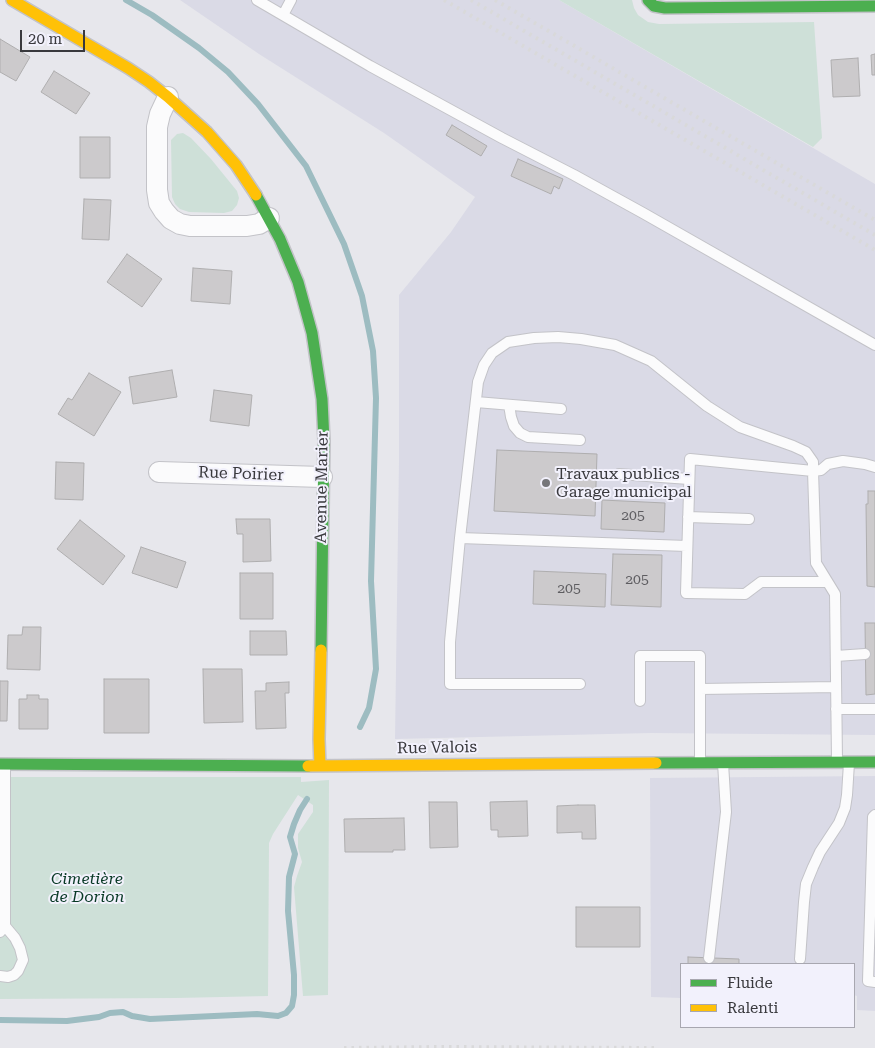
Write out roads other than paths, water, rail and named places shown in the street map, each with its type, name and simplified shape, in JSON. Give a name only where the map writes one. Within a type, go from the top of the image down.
[{"type":"street","name":"Avenue Marier","points":[[12,0],[128,68],[168,97],[207,132],[248,182],[284,246],[298,282],[312,333],[322,399],[324,441],[322,477],[320,766]]},
{"type":"street","points":[[649,2],[659,7],[677,8],[875,6]]},
{"type":"street","points":[[168,97],[157,126],[157,190],[159,203],[164,212],[180,224],[190,226],[247,226],[259,224],[269,218]]},
{"type":"street","name":"Rue Poirier","points":[[159,472],[322,477]]},
{"type":"street","name":"Rue Valois","points":[[2,764],[320,766],[875,762]]},
{"type":"lane","points":[[257,0],[370,66],[643,213],[875,346]]},
{"type":"lane","points":[[283,15],[291,0]]},
{"type":"lane","points":[[580,684],[450,684],[450,642],[478,382],[484,365],[492,353],[508,342],[558,337],[615,345],[651,361],[707,406],[740,426],[806,452],[813,462],[816,563],[835,594],[836,709],[847,794],[845,808],[839,823],[820,852],[806,884],[800,960]]},
{"type":"lane","points":[[476,402],[561,409]]},
{"type":"lane","points":[[509,405],[514,426],[520,433],[528,437],[580,440]]},
{"type":"lane","points":[[827,582],[761,582],[745,594],[686,593],[690,460],[813,471],[821,470],[828,464],[842,461],[875,467]]},
{"type":"lane","points":[[619,474],[689,479]]},
{"type":"lane","points":[[688,518],[748,519]]},
{"type":"lane","points":[[460,538],[687,546]]},
{"type":"lane","points":[[836,656],[865,654]]},
{"type":"lane","points":[[640,701],[640,656],[700,656],[700,762]]},
{"type":"lane","points":[[700,689],[836,687]]},
{"type":"lane","points":[[836,709],[875,709]]},
{"type":"lane","points":[[709,958],[726,812],[723,762]]},
{"type":"lane","points":[[0,976],[8,977],[14,975],[23,960],[15,938],[2,929],[2,764]]},
{"type":"lane","points":[[875,815],[873,817],[868,981],[875,982]]},
{"type":"waterway","points":[[126,0],[152,15],[199,48],[228,72],[258,104],[306,166],[344,244],[362,296],[373,351],[376,398],[371,581],[376,669],[369,708],[360,727]]},
{"type":"waterway","points":[[0,1020],[67,1021],[123,1012],[132,1016],[150,1019],[257,1014],[278,1016],[286,1013],[292,1006],[294,995],[288,911],[289,877],[295,854],[290,837],[300,810],[307,799]]},
{"type":"railway","points":[[444,0],[875,250]]},
{"type":"railway","points":[[471,0],[875,235]]},
{"type":"railway","points":[[495,0],[875,220]]},
{"type":"railway","points":[[344,1048],[657,1048]]},
{"type":"place","name":"Travaux publics - Garage municipal","points":[[546,483]]},
{"type":"park label","name":"Cimetière de Dorion","points":[[87,888]]}]
